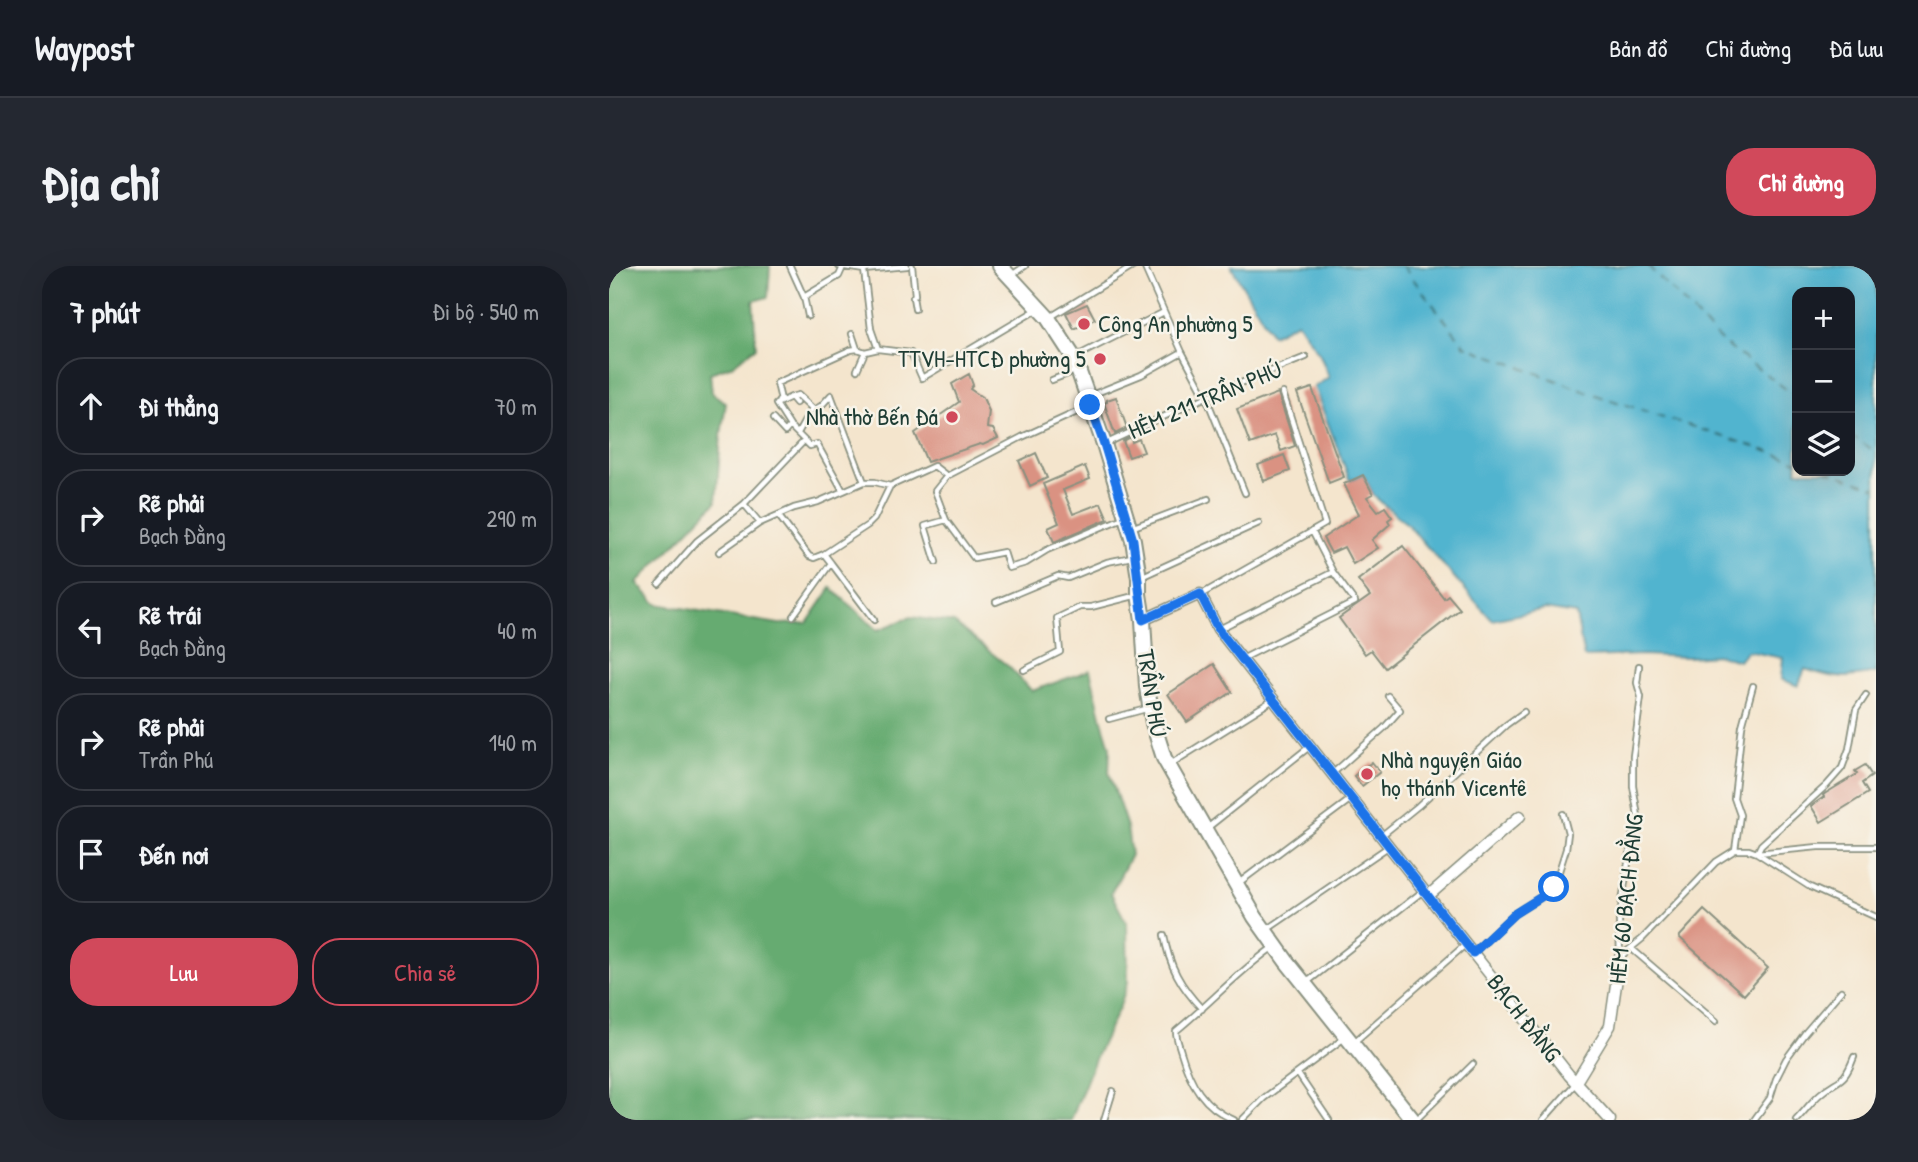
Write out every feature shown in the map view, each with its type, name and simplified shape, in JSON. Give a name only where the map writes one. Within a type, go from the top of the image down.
[{"type":"main road","name":"TRẦN PHÚ","points":[[1005,271],[1043,314],[1077,364],[1104,444],[1129,522],[1136,557],[1150,708],[1168,765],[1265,931],[1304,984],[1415,1120]]},
{"type":"street","points":[[1143,620],[1200,594]]},
{"type":"street","name":"BẠCH ĐẰNG","points":[[1200,594],[1218,629],[1273,700],[1576,1083],[1611,1120]]},
{"type":"street","points":[[1426,893],[1520,816]]},
{"type":"street","name":"HẺM 60 BẠCH ĐẰNG","points":[[1576,1083],[1610,1026],[1621,957]]},
{"type":"lane","points":[[790,266],[804,297],[808,316]]},
{"type":"lane","points":[[804,297],[839,276],[841,267],[864,270],[909,266],[915,309]]},
{"type":"lane","points":[[1005,271],[1025,266]]},
{"type":"lane","points":[[775,403],[781,400],[777,383],[850,350],[865,352],[879,349],[911,353],[922,378],[1134,266]]},
{"type":"lane","points":[[1145,266],[1182,352],[1206,397],[1245,493]]},
{"type":"lane","points":[[864,270],[871,329],[879,349]]},
{"type":"lane","points":[[1052,380],[1164,312]]},
{"type":"lane","points":[[852,334],[857,349]]},
{"type":"lane","points":[[857,370],[865,352]]},
{"type":"lane","points":[[1182,352],[947,476],[935,491],[946,520],[974,558],[1004,552],[1009,568],[1026,563],[1047,550],[1207,499]]},
{"type":"lane","name":"HẺM 211 TRẦN PHÚ","points":[[1104,444],[1206,397],[1306,357]]},
{"type":"lane","points":[[1200,594],[1325,524],[1283,393]]},
{"type":"lane","points":[[843,491],[817,444],[810,446],[804,441],[790,426],[776,404],[799,395],[814,410],[831,395],[864,482]]},
{"type":"lane","points":[[791,397],[796,403]]},
{"type":"lane","points":[[798,433],[812,408]]},
{"type":"lane","points":[[773,419],[785,432],[790,426]]},
{"type":"lane","points":[[659,584],[697,541],[744,504],[804,441]]},
{"type":"lane","points":[[719,552],[760,523],[864,482],[890,486],[935,466],[947,476]]},
{"type":"lane","points":[[778,515],[809,556],[814,558],[867,525],[878,512],[890,486]]},
{"type":"lane","points":[[744,504],[760,523]]},
{"type":"lane","points":[[936,562],[925,526],[946,520]]},
{"type":"lane","points":[[1139,578],[1259,523]]},
{"type":"lane","points":[[1242,659],[1355,602],[1333,572],[1312,531]]},
{"type":"lane","points":[[824,554],[874,620]]},
{"type":"lane","points":[[996,602],[1058,576],[1068,578],[1107,562],[1136,557]]},
{"type":"lane","points":[[793,616],[831,563]]},
{"type":"lane","points":[[1218,629],[1333,572]]},
{"type":"lane","points":[[1024,670],[1060,652],[1057,618],[1080,607],[1091,607],[1139,594]]},
{"type":"lane","name":"HẺM 60 BẠCH ĐẰNG","points":[[1621,957],[1619,921],[1632,837],[1638,816],[1633,766],[1641,697],[1637,683],[1639,666]]},
{"type":"lane","points":[[1735,850],[1740,816],[1734,798],[1742,726],[1752,686]]},
{"type":"lane","points":[[1757,853],[1761,845],[1842,768],[1850,749],[1856,710],[1866,695]]},
{"type":"lane","points":[[1332,775],[1400,710],[1388,696]]},
{"type":"lane","points":[[1168,765],[1273,700]]},
{"type":"lane","points":[[1109,719],[1150,708]]},
{"type":"lane","points":[[1380,836],[1524,712]]},
{"type":"lane","points":[[1205,830],[1310,747]]},
{"type":"lane","points":[[1236,884],[1351,799]]},
{"type":"lane","points":[[1473,953],[1514,914],[1554,887],[1568,833],[1563,814]]},
{"type":"lane","points":[[1265,931],[1389,847]]},
{"type":"lane","points":[[1757,853],[1818,847],[1876,847]]},
{"type":"lane","points":[[1621,957],[1716,862],[1735,850],[1757,853],[1810,887],[1876,917]]},
{"type":"lane","points":[[1304,984],[1426,893]]},
{"type":"lane","points":[[1164,935],[1176,976],[1202,1009]]},
{"type":"lane","points":[[1242,1120],[1264,1098],[1349,1040],[1466,944]]},
{"type":"lane","points":[[1234,1120],[1211,1107],[1200,1096],[1175,1035],[1176,1031],[1243,970],[1275,945]]},
{"type":"lane","points":[[1632,948],[1716,1021]]},
{"type":"lane","points":[[1757,1119],[1770,1098],[1786,1059],[1841,991]]},
{"type":"lane","points":[[1796,1120],[1825,1089],[1847,1076],[1854,1057]]},
{"type":"lane","points":[[1415,1120],[1473,1064]]},
{"type":"lane","points":[[1298,1074],[1329,1120]]},
{"type":"lane","points":[[1543,1120],[1576,1083]]},
{"type":"lane","points":[[1104,1120],[1113,1091]]},
{"type":"green space","points":[[609,266],[770,266],[768,297],[753,301],[756,347],[733,365],[710,373],[712,393],[726,403],[716,502],[637,583],[657,604],[779,624],[807,623],[831,588],[878,630],[911,617],[954,623],[1009,667],[1032,691],[1090,670],[1110,747],[1109,773],[1127,827],[1131,855],[1111,893],[1127,924],[1128,982],[1071,1120],[609,1120]]},
{"type":"water","points":[[1231,266],[1876,266],[1876,673],[1840,677],[1805,669],[1798,686],[1781,679],[1783,658],[1747,651],[1739,661],[1719,655],[1584,657],[1576,614],[1545,609],[1492,620],[1407,524],[1374,496],[1363,475],[1350,481],[1314,387],[1329,377],[1320,355],[1297,322],[1272,335]]},
{"type":"building","points":[[1087,304],[1095,319],[1074,329],[1066,313]]},
{"type":"building","name":"Nhà thờ Bến Đá","points":[[969,374],[973,385],[970,389],[983,398],[989,411],[987,428],[993,429],[998,438],[927,462],[915,433],[959,402],[952,384]]},
{"type":"building","points":[[1312,388],[1344,477],[1329,483],[1297,393]]},
{"type":"building","points":[[1278,393],[1295,446],[1281,451],[1275,435],[1250,444],[1237,409]]},
{"type":"building","points":[[1116,397],[1127,428],[1115,434],[1104,403]]},
{"type":"building","points":[[1131,437],[1132,442],[1139,439],[1144,452],[1129,457],[1123,441]]},
{"type":"building","points":[[1036,453],[1047,478],[1030,486],[1019,461]]},
{"type":"building","points":[[1284,455],[1290,471],[1264,481],[1258,465]]},
{"type":"building","points":[[1085,466],[1090,479],[1063,490],[1073,514],[1101,503],[1108,519],[1054,542],[1048,528],[1059,523],[1043,484]]},
{"type":"building","points":[[1363,475],[1373,494],[1367,497],[1378,511],[1385,507],[1392,517],[1388,520],[1390,524],[1372,540],[1378,548],[1353,564],[1344,547],[1331,553],[1323,538],[1359,514],[1344,484]]},
{"type":"building","points":[[1403,546],[1444,598],[1448,595],[1460,609],[1385,668],[1371,650],[1365,654],[1339,618],[1370,596],[1358,580]]},
{"type":"building","points":[[1214,664],[1232,692],[1187,722],[1168,694]]},
{"type":"building","name":"Nhà nguyện Giáo họ thánh Vicentê","points":[[1372,762],[1380,772],[1362,786],[1354,776]]},
{"type":"building","points":[[1865,765],[1872,776],[1862,783],[1868,793],[1821,822],[1811,806],[1824,797],[1823,795],[1857,774],[1855,771]]},
{"type":"building","points":[[1704,910],[1768,968],[1744,995],[1679,937]]},
{"type":"ferry route","points":[[1403,266],[1465,346],[1587,392],[1792,459]]},
{"type":"ferry route","points":[[1648,266],[1723,343],[1792,393]]},
{"type":"ferry route","points":[[1855,438],[1876,452]]},
{"type":"ferry route","points":[[1841,476],[1876,488]]},
{"type":"place","name":"Công An phường 5","points":[[1084,324]]},
{"type":"place","name":"TTVH-HTCĐ phường 5","points":[[1100,359]]},
{"type":"place","name":"Nhà thờ Bến Đá","points":[[952,417]]},
{"type":"place","name":"Nhà nguyện Giáo họ thánh Vicentê","points":[[1367,774]]},
{"type":"route","points":[[1090,405],[1133,540],[1143,620],[1200,594],[1218,629],[1473,953],[1514,914],[1554,887]]}]
